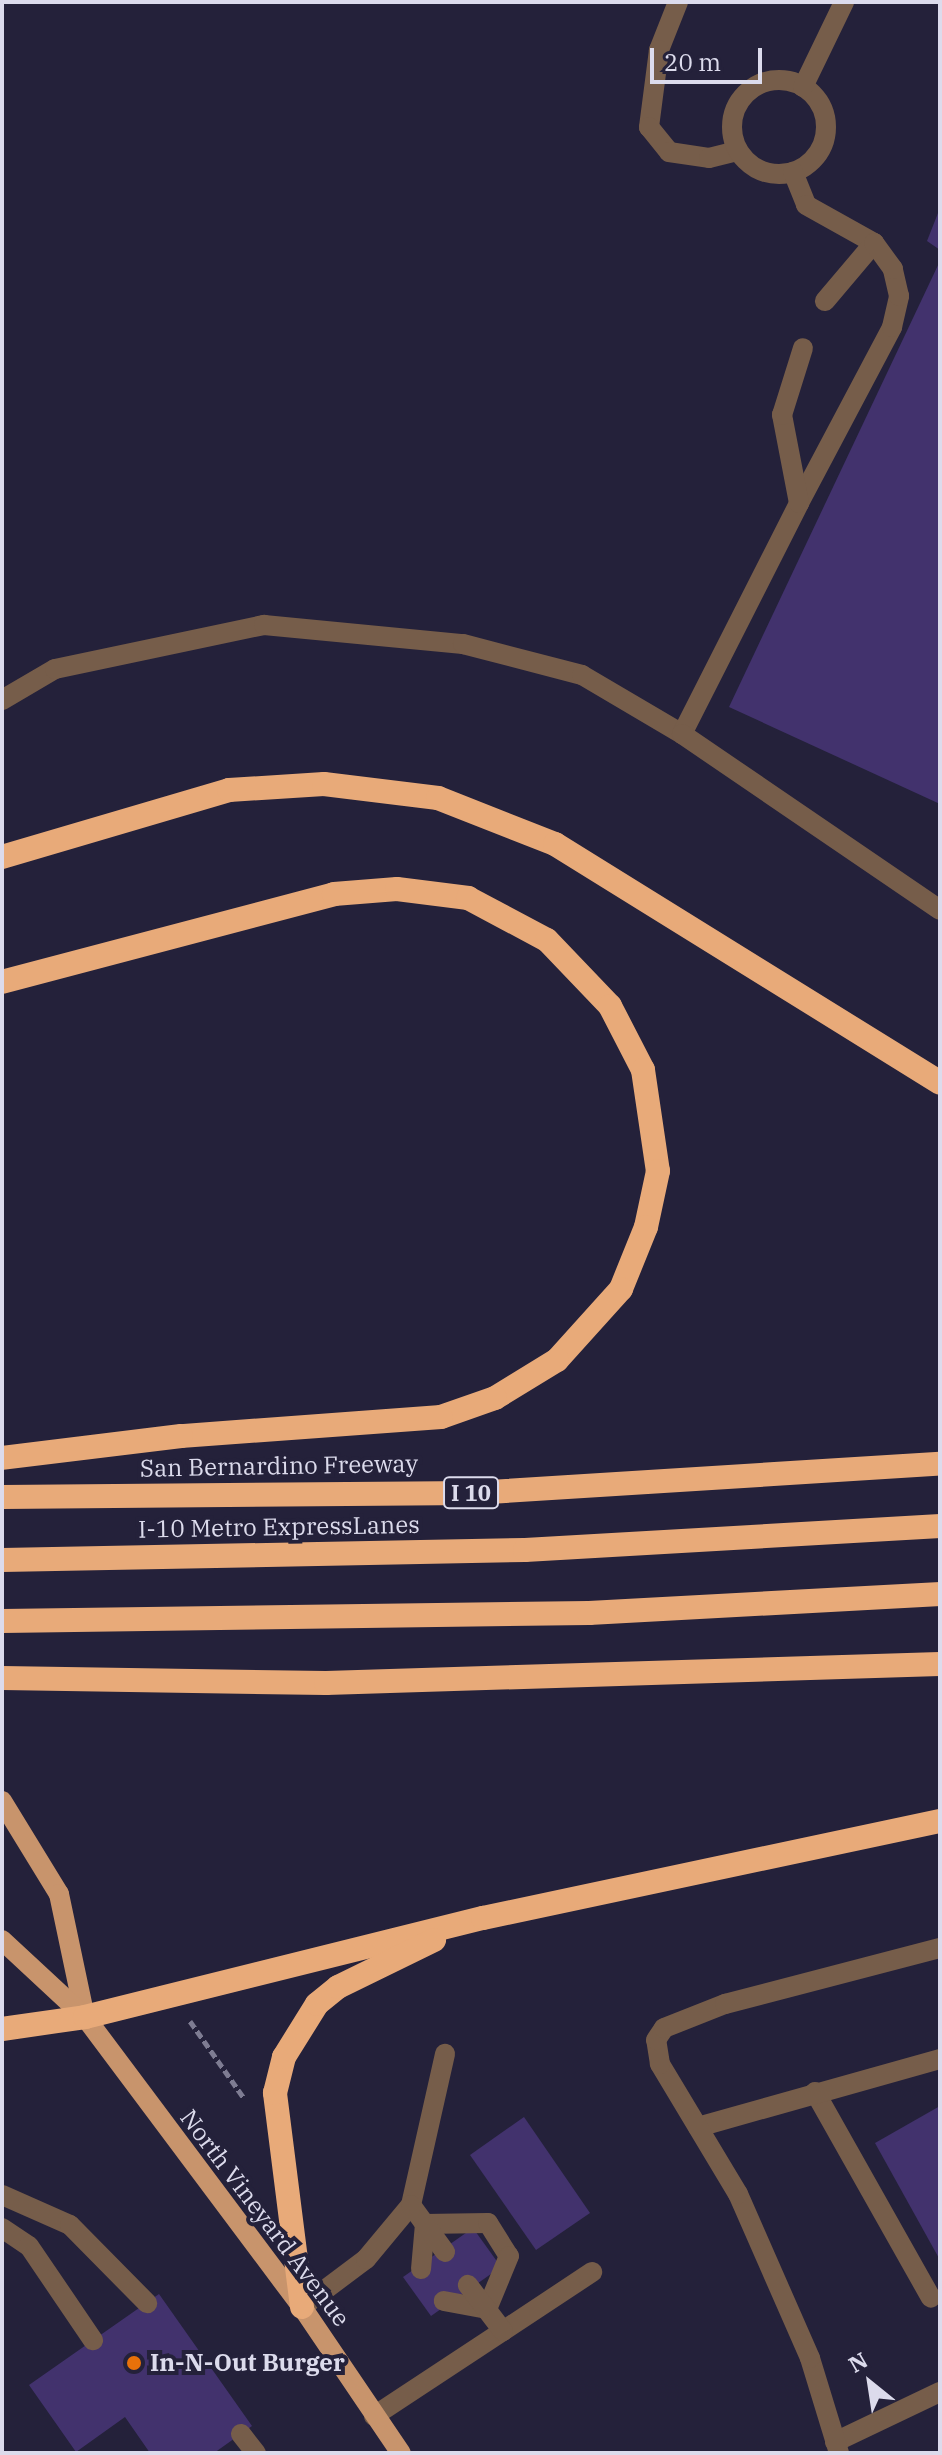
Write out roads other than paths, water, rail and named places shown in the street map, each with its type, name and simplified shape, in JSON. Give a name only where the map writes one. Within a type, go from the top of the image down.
[{"type":"highway","points":[[2,857],[229,790],[324,784],[438,798],[555,844],[940,1083]]},
{"type":"highway","points":[[2,982],[334,894],[397,889],[468,898],[547,940],[610,1006],[643,1070],[658,1171],[646,1227],[621,1289],[557,1360],[495,1398],[441,1417],[2,1458]]},
{"type":"highway","name":"San Bernardino Freeway","points":[[2,1497],[473,1493],[940,1464]]},
{"type":"highway","name":"I-10 Metro ExpressLanes","points":[[2,1560],[525,1550],[940,1526]]},
{"type":"highway","points":[[2,1621],[589,1613],[940,1594]]},
{"type":"highway","points":[[2,1678],[341,1682],[940,1664]]},
{"type":"highway","points":[[2,2029],[85,2017],[483,1918],[940,1821]]},
{"type":"highway","points":[[302,2307],[275,2093],[284,2057],[317,2004],[338,1987],[483,1918]]},
{"type":"main road","name":"North Vineyard Avenue","points":[[2,1801],[59,1894],[85,2017]]},
{"type":"main road","name":"North Vineyard Avenue","points":[[2,1940],[85,2017],[302,2307],[401,2453]]},
{"type":"lane","points":[[678,2],[659,50],[649,127],[669,152],[709,158],[738,151]]},
{"type":"lane","points":[[803,87],[844,2]]},
{"type":"lane","points":[[773,80],[803,87],[823,110],[824,140],[793,172],[762,171],[738,151],[732,121],[746,94],[773,80]]},
{"type":"lane","points":[[682,734],[892,327],[899,296],[893,269],[874,243],[806,205],[793,172]]},
{"type":"lane","points":[[825,301],[874,243]]},
{"type":"lane","points":[[799,503],[782,415],[803,348]]},
{"type":"lane","points":[[2,700],[55,669],[264,625],[463,644],[582,675],[682,734],[940,910]]},
{"type":"lane","points":[[940,1948],[725,2004],[664,2028],[656,2040],[660,2064],[738,2194],[810,2358],[837,2447],[940,2392]]},
{"type":"lane","points":[[302,2307],[366,2259],[411,2205],[445,2054]]},
{"type":"lane","points":[[698,2127],[940,2059]]},
{"type":"lane","points":[[815,2092],[931,2298]]},
{"type":"lane","points":[[2,2195],[70,2225],[147,2303]]},
{"type":"lane","points":[[411,2205],[445,2252]]},
{"type":"lane","points":[[425,2224],[488,2223],[509,2256],[487,2309]]},
{"type":"lane","points":[[421,2269],[425,2224]]},
{"type":"lane","points":[[2,2228],[29,2246],[93,2340]]},
{"type":"lane","points":[[374,2416],[592,2272]]},
{"type":"lane","points":[[468,2285],[503,2331]]},
{"type":"lane","points":[[444,2301],[487,2309]]},
{"type":"lane","points":[[241,2434],[256,2453]]},
{"type":"place","name":"In-N-Out Burger","points":[[134,2363]]}]
